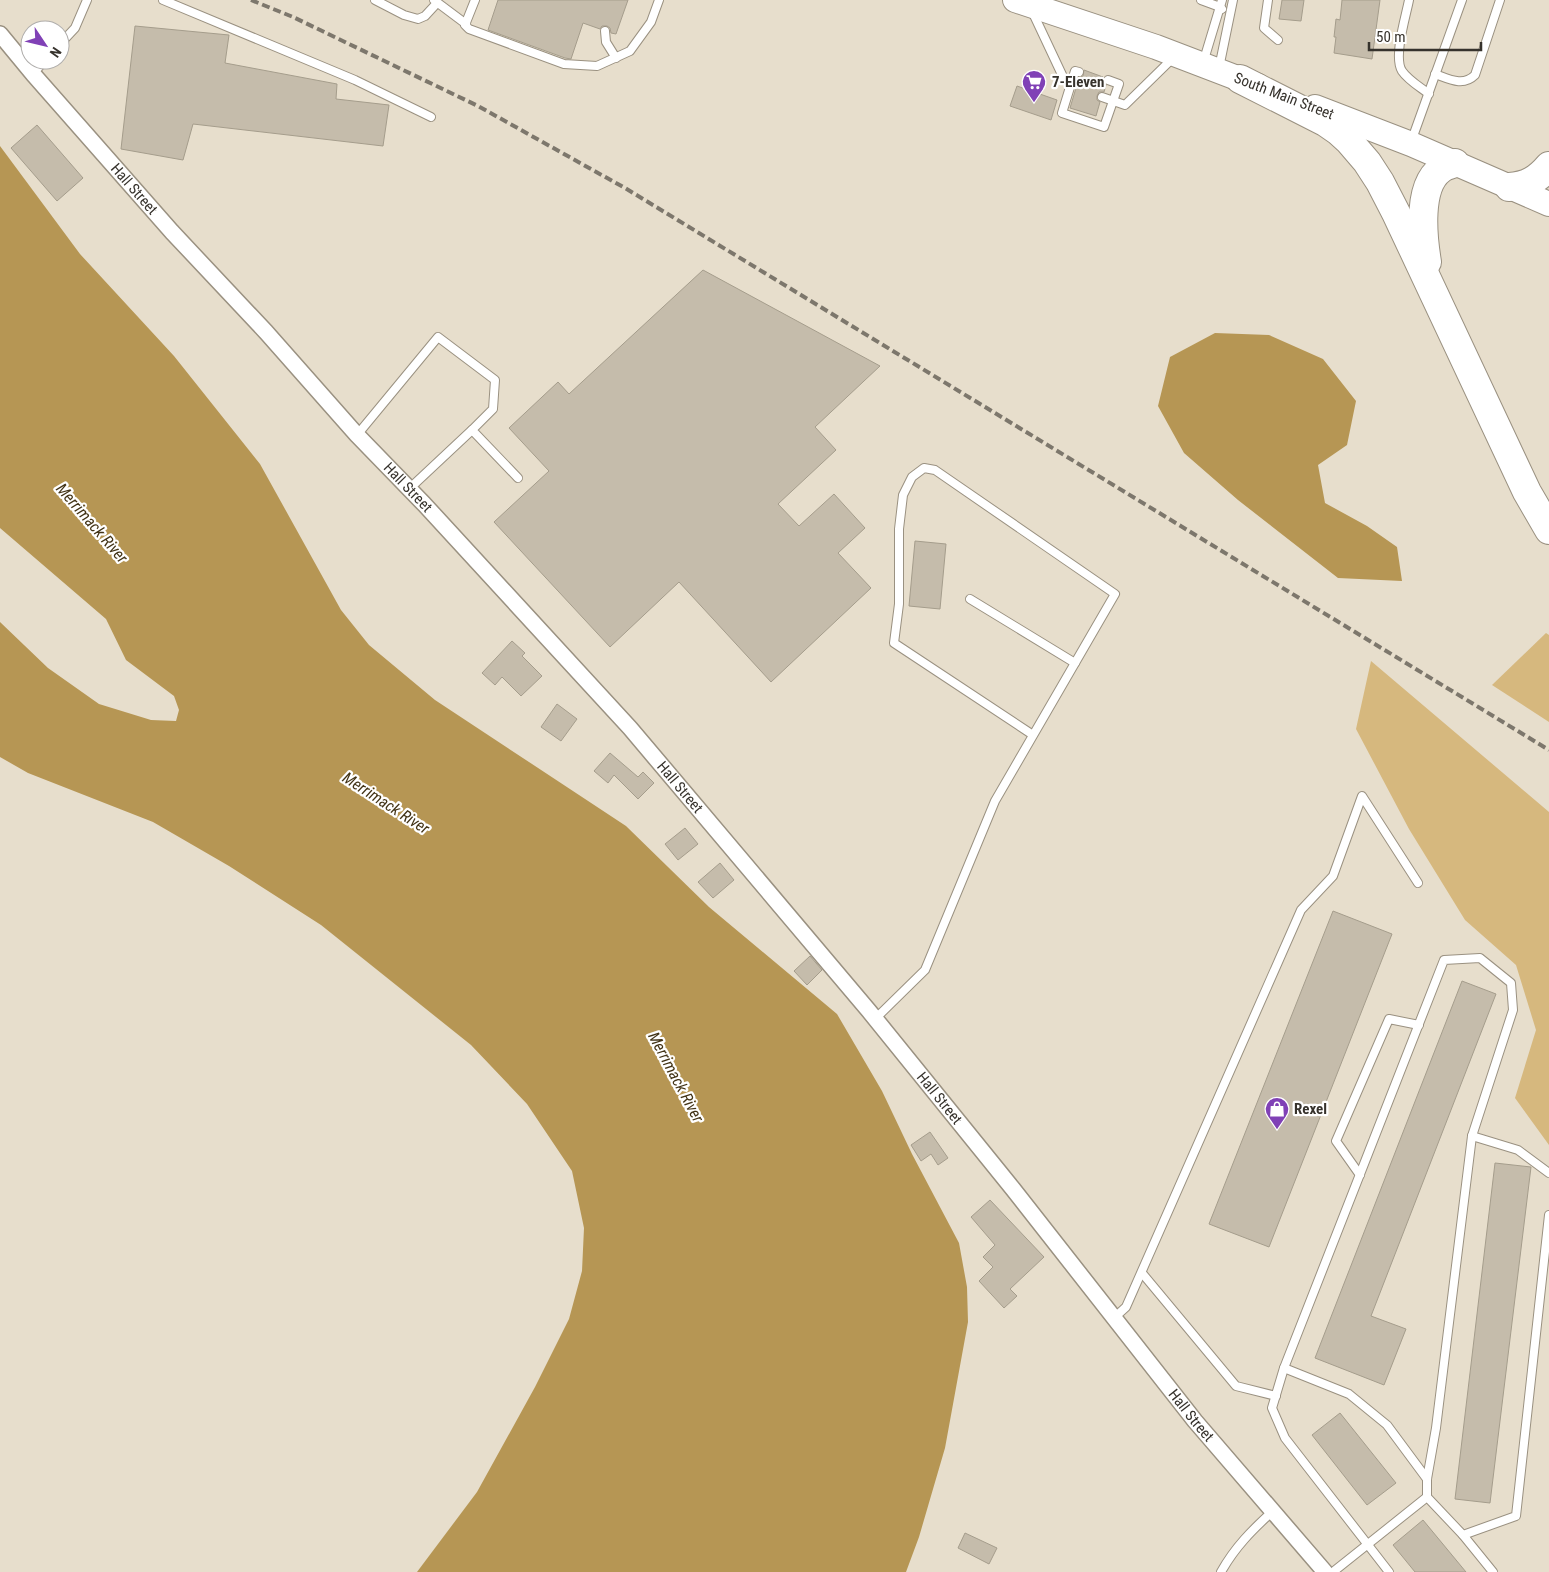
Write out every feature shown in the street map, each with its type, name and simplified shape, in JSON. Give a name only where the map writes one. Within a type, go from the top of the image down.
[{"type":"highway","points":[[1220,71],[1325,122],[1356,148],[1380,182],[1396,213],[1528,492],[1549,530]]},
{"type":"highway","points":[[1433,293],[1425,252],[1424,208],[1434,177],[1439,170],[1455,163]]},
{"type":"highway","points":[[1509,187],[1529,183],[1549,166]]},
{"type":"main road","name":"South Main Street","points":[[1022,2],[1176,54],[1410,144],[1549,204]]},
{"type":"street","name":"Hall Street","points":[[0,34],[32,74],[172,232],[266,332],[356,435],[409,488],[630,728],[875,1019],[1195,1421],[1325,1572]]},
{"type":"lane","points":[[70,33],[75,28],[87,0]]},
{"type":"lane","points":[[163,0],[355,80],[431,117]]},
{"type":"lane","points":[[375,0],[404,15],[418,19],[425,16],[435,1],[466,24],[469,29],[564,64],[598,66],[630,51],[652,22],[659,0]]},
{"type":"lane","points":[[466,24],[475,0]]},
{"type":"lane","points":[[1220,71],[1228,18],[1233,0]]},
{"type":"lane","points":[[1268,0],[1264,28],[1278,40]]},
{"type":"lane","points":[[1409,0],[1399,53],[1400,65],[1404,73],[1429,94]]},
{"type":"lane","points":[[1410,144],[1462,0]]},
{"type":"lane","points":[[1436,74],[1464,82],[1474,75],[1500,0]]},
{"type":"lane","points":[[1206,1],[1221,3]]},
{"type":"lane","points":[[1022,2],[1064,79],[1072,85]]},
{"type":"lane","points":[[1221,3],[1228,18]]},
{"type":"lane","points":[[1220,71],[1221,3]]},
{"type":"lane","points":[[605,30],[606,42],[616,58]]},
{"type":"lane","points":[[1102,98],[1125,105],[1176,54]]},
{"type":"lane","points":[[32,74],[36,70]]},
{"type":"lane","points":[[1079,72],[1075,71],[1062,113],[1104,127],[1119,84],[1108,80]]},
{"type":"lane","points":[[356,435],[438,338],[495,380],[493,409],[409,488]]},
{"type":"lane","points":[[472,430],[518,478]]},
{"type":"lane","points":[[875,1019],[925,970],[995,800],[1116,594],[935,470],[924,468],[912,477],[903,495],[899,529],[899,604],[894,642],[1033,735]]},
{"type":"lane","points":[[970,599],[1075,663]]},
{"type":"lane","points":[[1114,1318],[1126,1307],[1142,1273],[1301,910],[1333,876],[1362,796],[1418,882]]},
{"type":"lane","points":[[1389,1572],[1285,1438],[1272,1408],[1284,1368],[1444,960],[1480,958],[1511,983],[1513,1010],[1472,1136],[1427,1498],[1463,1535],[1493,1572]]},
{"type":"lane","points":[[1360,1175],[1336,1141],[1389,1019],[1418,1025]]},
{"type":"lane","points":[[1472,1136],[1518,1150],[1549,1173]]},
{"type":"lane","points":[[1463,1535],[1516,1516],[1549,1215]]},
{"type":"lane","points":[[1142,1273],[1236,1386],[1276,1396]]},
{"type":"lane","points":[[1284,1368],[1349,1394],[1387,1425],[1428,1479]]},
{"type":"lane","points":[[1333,1572],[1366,1544],[1427,1498]]},
{"type":"lane","points":[[1221,1572],[1245,1537],[1273,1511]]},
{"type":"shaded area","points":[[1546,633],[1549,635],[1549,722],[1492,685]]},
{"type":"shaded area","points":[[1371,661],[1549,812],[1549,1145],[1515,1098],[1536,1030],[1516,965],[1465,920],[1409,829],[1356,729]]},
{"type":"water","name":"Merrimack River","points":[[0,146],[80,254],[174,356],[260,464],[341,610],[369,645],[435,700],[626,826],[709,907],[837,1014],[882,1091],[912,1154],[959,1243],[967,1287],[968,1322],[945,1448],[919,1537],[906,1572],[417,1572],[477,1492],[535,1387],[569,1319],[582,1271],[584,1228],[572,1171],[527,1104],[471,1045],[321,925],[229,866],[153,822],[28,773],[0,757],[0,622],[48,668],[99,704],[151,720],[176,721],[179,710],[174,696],[126,660],[106,619],[0,528]]},
{"type":"water","points":[[1215,333],[1269,335],[1323,359],[1356,401],[1347,445],[1318,465],[1325,503],[1367,526],[1397,547],[1402,581],[1338,578],[1238,500],[1184,453],[1158,406],[1170,357]]},
{"type":"building","points":[[498,0],[628,0],[616,34],[611,33],[610,28],[607,26],[602,26],[600,29],[583,23],[571,59],[488,30]]},
{"type":"building","points":[[1282,0],[1304,0],[1301,21],[1279,19]]},
{"type":"building","points":[[1342,0],[1380,0],[1372,59],[1334,53],[1336,19],[1340,20]]},
{"type":"building","points":[[135,26],[229,35],[225,63],[337,84],[336,99],[389,105],[383,146],[193,124],[183,160],[121,149]]},
{"type":"building","name":"7-Eleven","points":[[1084,70],[1103,77],[1106,85],[1104,92],[1099,92],[1097,96],[1097,100],[1100,102],[1096,116],[1070,108],[1079,78],[1083,76]]},
{"type":"building","name":"7-Eleven","points":[[1017,86],[1057,100],[1051,120],[1010,106]]},
{"type":"building","points":[[37,125],[83,178],[57,201],[11,148]]},
{"type":"building","points":[[703,270],[880,366],[815,427],[836,450],[778,504],[799,526],[834,494],[865,528],[838,553],[871,588],[771,682],[679,582],[610,647],[494,522],[549,471],[509,428],[558,382],[569,394]]},
{"type":"building","points":[[915,541],[946,544],[940,609],[909,606]]},
{"type":"building","points":[[512,641],[525,653],[522,656],[542,676],[521,696],[502,677],[495,685],[482,673]]},
{"type":"building","points":[[557,704],[577,719],[561,741],[541,727]]},
{"type":"building","points":[[610,753],[638,777],[643,772],[654,783],[638,799],[614,775],[608,783],[594,771]]},
{"type":"building","points":[[685,828],[698,844],[678,860],[665,844]]},
{"type":"building","points":[[720,863],[734,880],[713,898],[698,882]]},
{"type":"building","points":[[1333,911],[1392,934],[1269,1247],[1209,1224]]},
{"type":"building","points":[[810,956],[822,970],[807,985],[794,971]]},
{"type":"building","points":[[1462,981],[1496,994],[1371,1316],[1406,1329],[1384,1385],[1315,1358]]},
{"type":"building","points":[[930,1132],[948,1158],[938,1165],[931,1154],[921,1161],[911,1145]]},
{"type":"building","points":[[1495,1163],[1531,1167],[1490,1503],[1455,1499]]},
{"type":"building","points":[[990,1200],[1044,1257],[1010,1289],[1017,1296],[1004,1308],[979,1281],[993,1267],[983,1257],[995,1245],[971,1217]]},
{"type":"building","points":[[1340,1413],[1396,1483],[1367,1505],[1312,1435]]},
{"type":"building","points":[[1423,1520],[1466,1572],[1415,1572],[1393,1545]]},
{"type":"building","points":[[965,1533],[997,1548],[989,1564],[958,1548]]},
{"type":"railway","points":[[251,0],[293,17],[478,106],[625,188],[1549,750]]},
{"type":"place","name":"7-Eleven","points":[[1034,103]]},
{"type":"place","name":"Rexel","points":[[1277,1130]]}]
